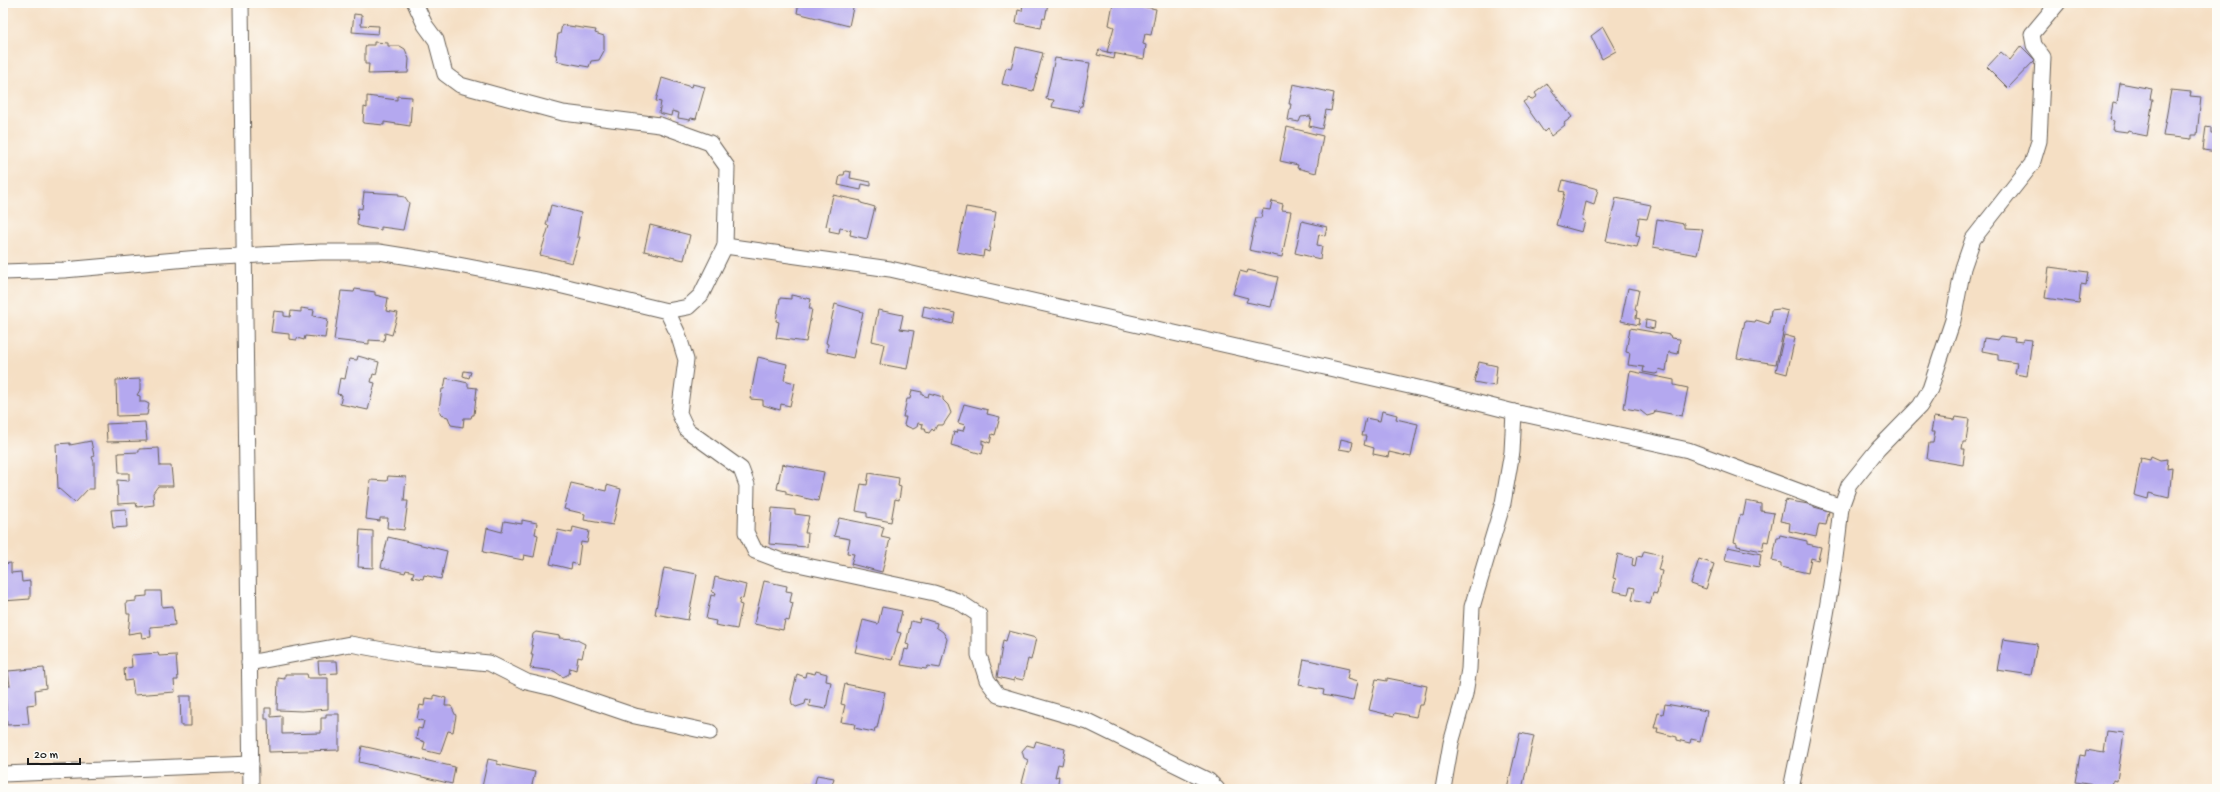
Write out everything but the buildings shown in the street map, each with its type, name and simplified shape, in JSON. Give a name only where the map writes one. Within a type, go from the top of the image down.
[{"type":"street","points":[[241,3],[251,789]]},
{"type":"street","points":[[3,272],[64,270],[198,258],[244,257],[321,252],[379,252],[448,263],[542,281],[667,311],[688,307],[701,295],[725,246],[727,167],[710,143],[660,125],[564,113],[460,85],[445,74],[436,40],[425,25],[415,3]]},
{"type":"street","points":[[1791,789],[1824,627],[1837,551],[1841,506],[1850,485],[1878,449],[1920,406],[1930,389],[1948,334],[1963,268],[1973,239],[2032,164],[2039,141],[2043,57],[2034,45],[2032,34],[2058,3]]},
{"type":"street","points":[[725,246],[890,269],[1427,390],[1514,412],[1688,450],[1841,506]]},
{"type":"street","points":[[667,311],[678,334],[686,360],[679,413],[687,430],[741,469],[746,485],[746,532],[755,551],[779,560],[934,593],[958,601],[979,616],[979,655],[987,680],[998,695],[1087,721],[1209,781],[1217,789]]},
{"type":"street","points":[[1443,789],[1451,742],[1465,694],[1469,669],[1472,607],[1503,503],[1512,452],[1514,412]]},
{"type":"street","points":[[249,664],[350,644],[416,656],[489,663],[527,682],[553,688],[635,716],[710,732]]},
{"type":"street","points":[[3,774],[251,764]]}]
